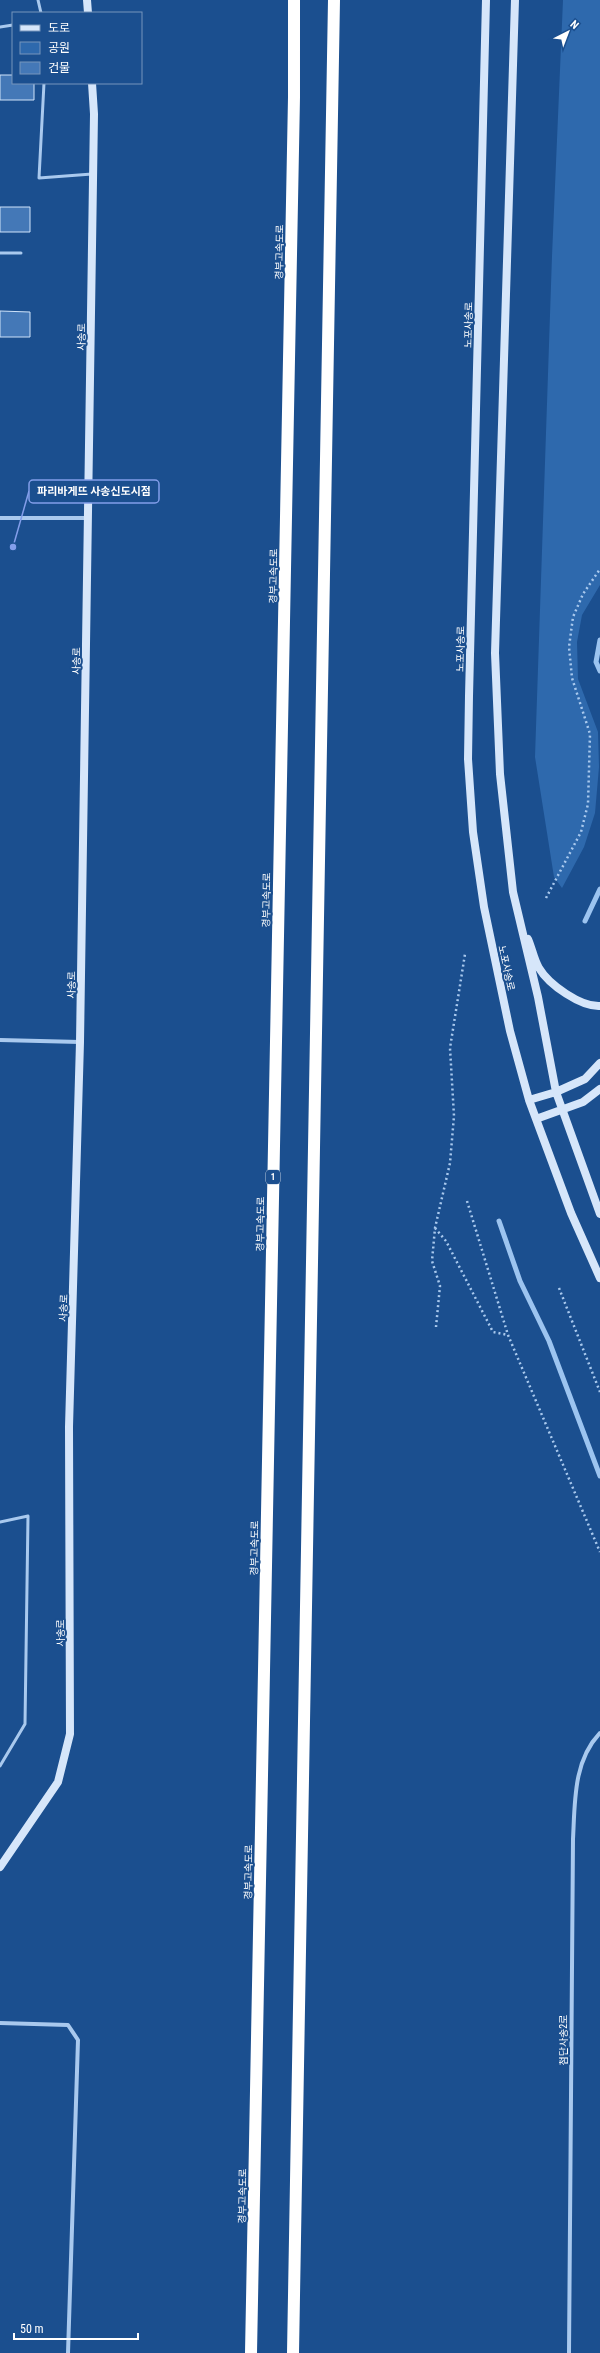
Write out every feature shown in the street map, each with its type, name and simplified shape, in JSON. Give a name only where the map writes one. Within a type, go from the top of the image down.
[{"type":"highway","name":"경부고속도로","points":[[251,2353],[294,0]]},
{"type":"highway","points":[[293,2353],[334,0]]},
{"type":"main road","points":[[87,0],[88,12]]},
{"type":"main road","name":"노포사송로","points":[[486,0],[468,759],[473,832],[484,907],[510,1031],[529,1100],[572,1213],[600,1278]]},
{"type":"main road","points":[[515,0],[495,653],[500,774],[513,892],[538,997],[556,1092],[561,1110],[600,1214]]},
{"type":"main road","name":"사송로","points":[[0,1867],[58,1782],[70,1734],[69,1427],[80,1042],[93,174],[92,84]]},
{"type":"main road","points":[[517,908],[539,969],[556,986],[580,1003],[600,1006]]},
{"type":"main road","points":[[529,1100],[556,1092],[585,1079],[600,1063]]},
{"type":"main road","points":[[536,1119],[591,1098],[600,1089]]},
{"type":"street","points":[[0,518],[88,518]]},
{"type":"street","points":[[0,1040],[80,1042]]},
{"type":"street","name":"첨단사송2로","points":[[569,2353],[573,1839],[576,1785],[586,1753],[600,1733]]},
{"type":"street","points":[[0,2023],[68,2025],[78,2040],[68,2353]]},
{"type":"lane","points":[[38,0],[41,12]]},
{"type":"lane","points":[[0,28],[12,25]]},
{"type":"lane","points":[[44,84],[39,178],[93,174]]},
{"type":"lane","points":[[0,253],[21,253]]},
{"type":"lane","points":[[0,1522],[28,1516],[25,1724],[0,1766]]},
{"type":"path","points":[[546,898],[581,832],[588,804],[590,734],[572,678],[569,647],[573,617],[583,594],[600,569]]},
{"type":"path","points":[[436,1327],[440,1286],[432,1261],[434,1228],[450,1163],[454,1116],[450,1048],[465,954]]},
{"type":"path","points":[[467,1201],[508,1336],[600,1552]]},
{"type":"path","points":[[434,1228],[446,1241],[493,1332],[508,1336]]},
{"type":"path","points":[[559,1288],[600,1392]]},
{"type":"green space","points":[[563,0],[600,0],[600,585],[582,615],[577,642],[578,679],[598,732],[599,767],[595,813],[584,847],[562,888],[554,877],[535,757],[552,256]]},
{"type":"building","points":[[0,75],[12,75],[12,84],[34,84],[34,100],[0,100]]},
{"type":"building","points":[[0,207],[30,207],[30,232],[0,232]]},
{"type":"building","points":[[0,311],[30,312],[30,337],[0,337]]},
{"type":"waterway","points":[[600,640],[596,662],[600,671]]},
{"type":"waterway","points":[[585,921],[600,889]]},
{"type":"waterway","points":[[499,1221],[520,1281],[549,1341],[600,1476]]},
{"type":"place","name":"파리바게뜨 사송신도시점","points":[[13,547]]}]
